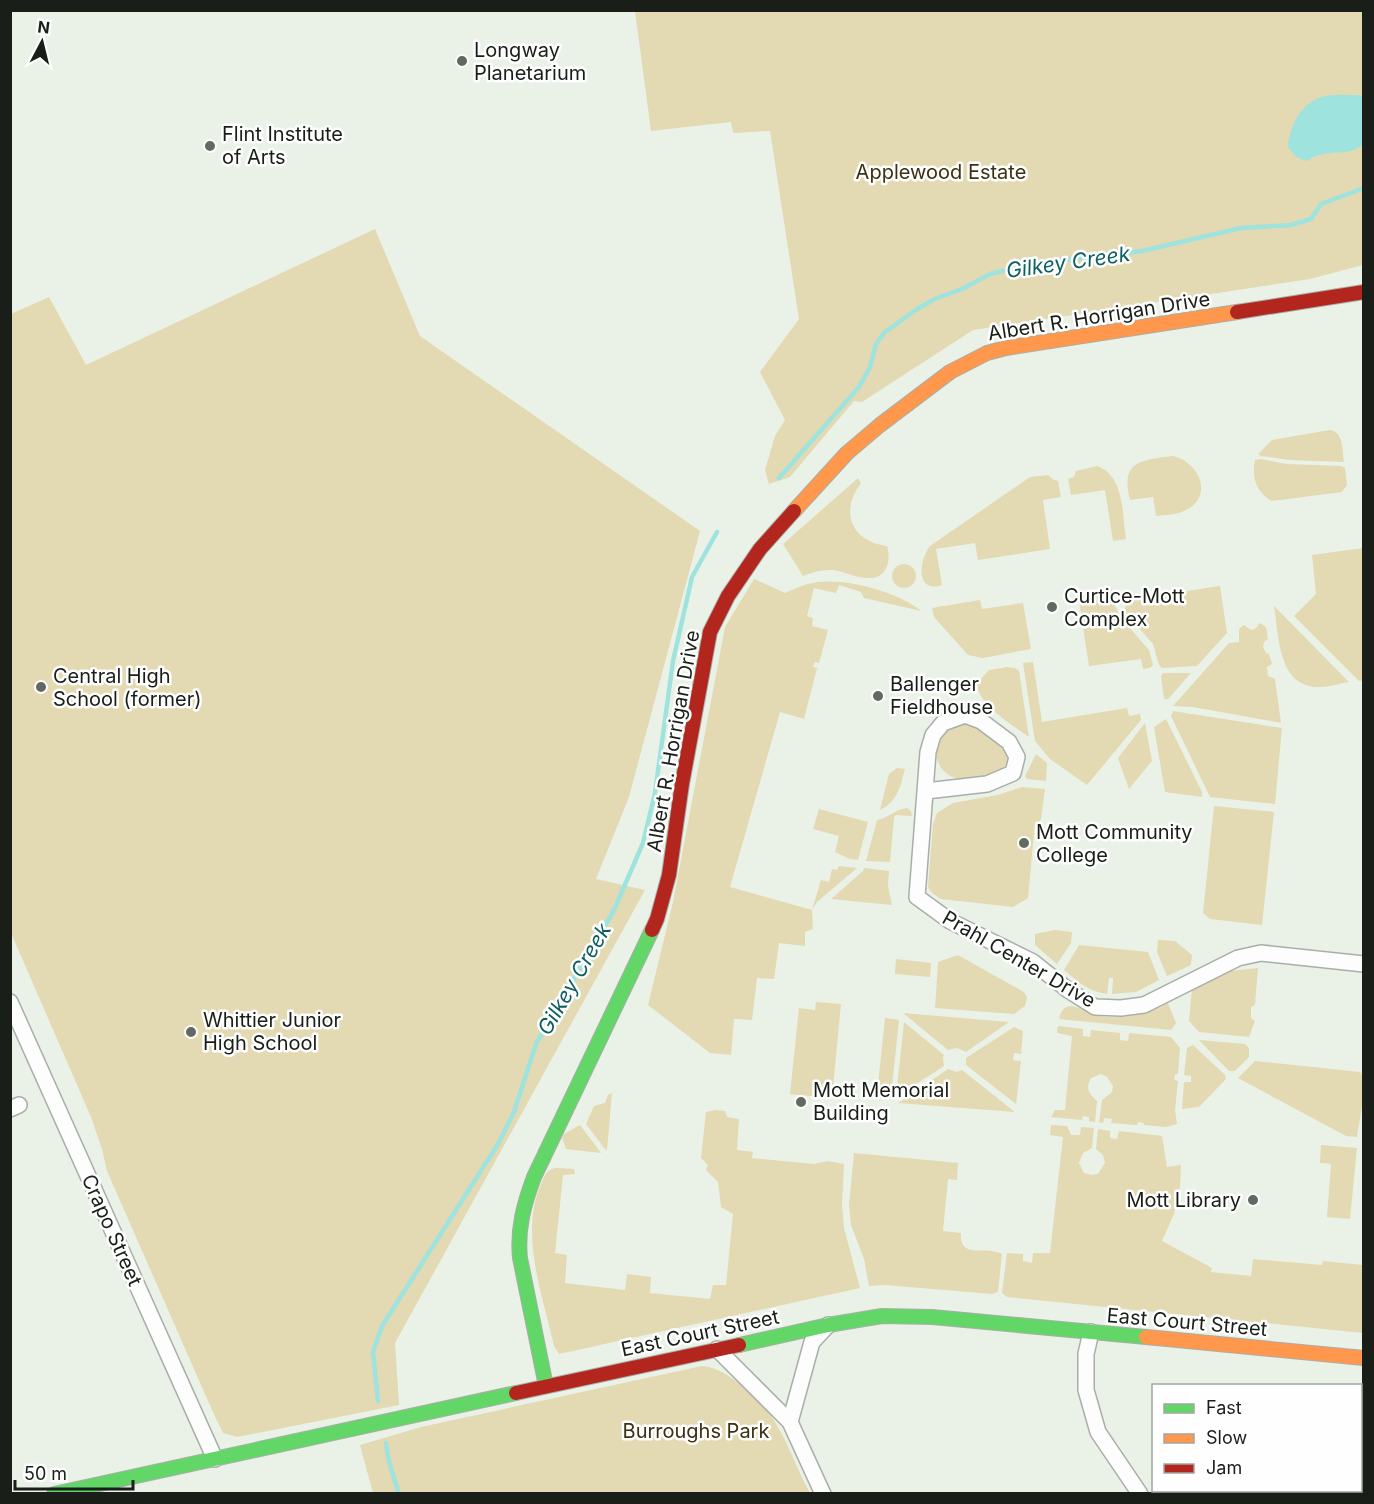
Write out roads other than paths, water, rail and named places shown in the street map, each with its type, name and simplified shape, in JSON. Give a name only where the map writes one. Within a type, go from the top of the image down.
[{"type":"street","name":"Albert R. Horrigan Drive","points":[[546,1386],[520,1258],[518,1243],[522,1212],[534,1177],[657,919],[669,875],[682,784],[706,648],[717,616],[747,564],[847,453],[926,390],[969,361],[1006,348],[1364,292]]},
{"type":"street","name":"Prahl Center Drive","points":[[926,791],[987,784],[1013,773],[1017,757],[1010,742],[981,721],[965,715],[944,723],[933,735],[928,752],[917,897],[950,921],[1033,962],[1068,990],[1095,1007],[1121,1008],[1144,1005],[1238,958],[1261,953],[1364,964]]},
{"type":"street","name":"Crapo Street","points":[[10,1002],[215,1459]]},
{"type":"street","name":"East Court Street","points":[[54,1494],[828,1325],[882,1316],[908,1315],[1364,1358]]},
{"type":"street","points":[[790,1422],[812,1342],[828,1325]]},
{"type":"street","points":[[1091,1332],[1086,1354],[1086,1390],[1098,1432],[1140,1494]]},
{"type":"street","points":[[717,1349],[790,1422],[823,1494]]},
{"type":"water","points":[[1325,96],[1363,96],[1363,145],[1350,151],[1328,153],[1307,161],[1296,157],[1288,147],[1289,139],[1294,123],[1309,103]]},
{"type":"waterway","name":"Gilkey Creek","points":[[779,478],[859,387],[870,367],[876,344],[884,333],[935,299],[962,289],[990,274],[1033,264],[1142,251],[1241,228],[1291,225],[1311,219],[1321,204],[1364,188]]},
{"type":"waterway","name":"Gilkey Creek","points":[[378,1401],[373,1352],[382,1326],[498,1144],[514,1112],[536,1044],[614,910],[643,843],[655,793],[673,661],[692,577],[717,532]]},
{"type":"waterway","name":"Gilkey Creek","points":[[386,1443],[399,1494]]},
{"type":"place","name":"Longway Planetarium","points":[[462,61]]},
{"type":"place","name":"Flint Institute of Arts","points":[[210,146]]},
{"type":"place","name":"Curtice-Mott Complex","points":[[1052,607]]},
{"type":"place","name":"Central High School (former)","points":[[41,687]]},
{"type":"place","name":"Ballenger Fieldhouse","points":[[878,696]]},
{"type":"place","name":"Mott Community College","points":[[1024,843]]},
{"type":"place","name":"Whittier Junior High School","points":[[191,1032]]},
{"type":"place","name":"Mott Memorial Building","points":[[801,1102]]},
{"type":"place","name":"Mott Library","points":[[1253,1200]]},
{"type":"park label","name":"Applewood Estate","points":[[941,172]]},
{"type":"park label","name":"Burroughs Park","points":[[696,1431]]}]
